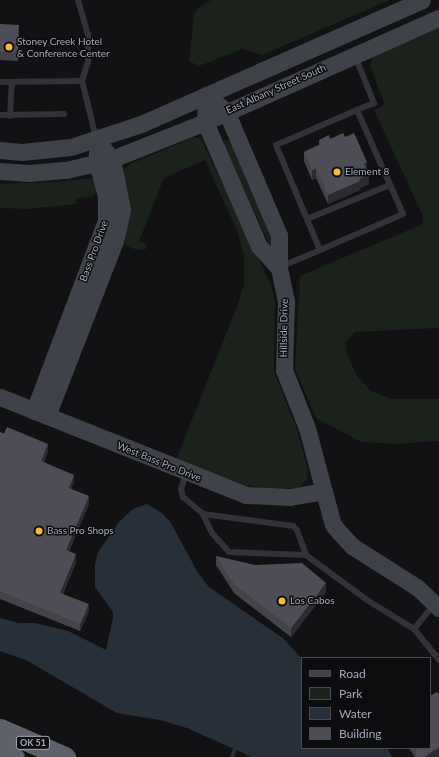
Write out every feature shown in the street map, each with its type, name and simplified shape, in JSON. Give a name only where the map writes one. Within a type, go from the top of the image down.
[{"type":"highway","name":"OK 51","points":[[0,729],[65,757]]},
{"type":"highway","name":"OK 51","points":[[0,751],[14,757]]},
{"type":"street","points":[[0,150],[22,152],[71,147],[97,140],[141,124],[422,0]]},
{"type":"street","name":"East Albany Street South","points":[[0,171],[29,173],[104,161],[205,122],[226,111],[439,18]]},
{"type":"street","points":[[206,95],[226,111]]},
{"type":"street","points":[[206,95],[205,122],[259,246],[279,268]]},
{"type":"street","name":"Hillside Drive","points":[[226,111],[279,235],[279,268],[286,302],[284,370],[308,428],[333,524],[341,535],[363,554],[418,588],[437,606]]},
{"type":"street","name":"Bass Pro Drive","points":[[40,413],[106,220],[104,161],[97,140]]},
{"type":"street","name":"West Bass Pro Drive","points":[[0,397],[186,473],[246,495],[290,498],[323,490]]},
{"type":"lane","points":[[78,0],[88,34],[88,62],[82,80],[97,140]]},
{"type":"lane","points":[[320,250],[276,145],[374,103],[355,54]]},
{"type":"lane","points":[[0,82],[12,83],[82,80]]},
{"type":"lane","points":[[10,116],[12,83]]},
{"type":"lane","points":[[279,268],[403,214],[357,110]]},
{"type":"lane","points":[[0,115],[64,114]]},
{"type":"lane","points":[[307,219],[390,185]]},
{"type":"lane","points":[[186,473],[181,489],[183,497],[203,514],[212,533],[229,552],[306,555]]},
{"type":"lane","points":[[203,514],[293,526],[306,555],[367,600],[414,629],[439,660]]},
{"type":"lane","points":[[414,629],[437,606]]},
{"type":"green space","points":[[211,0],[390,0],[262,55],[242,49],[199,66],[189,61],[194,14],[199,7]]},
{"type":"green space","points":[[439,28],[439,328],[355,332],[346,342],[347,354],[357,376],[371,391],[391,399],[439,399],[439,441],[396,444],[361,442],[316,418],[295,369],[300,276],[423,224],[422,214],[374,110],[385,105],[370,65],[374,56]]},
{"type":"green space","points":[[194,137],[201,139],[271,285],[275,302],[274,372],[297,429],[308,470],[307,479],[298,488],[266,488],[246,485],[176,460],[238,304],[244,284],[244,255],[238,233],[205,160],[164,178],[139,241],[147,245],[146,249],[137,250],[127,246],[125,244],[122,171],[130,164]]},
{"type":"green space","points":[[225,139],[230,141],[271,238],[271,248],[223,144]]},
{"type":"green space","points":[[94,178],[99,186],[96,193],[92,197],[76,198],[77,204],[28,209],[0,208],[0,184],[55,182]]},
{"type":"water","points":[[147,504],[163,514],[171,523],[198,573],[209,587],[284,639],[301,658],[301,749],[388,749],[392,757],[252,757],[187,728],[160,720],[117,713],[26,660],[0,651],[0,618],[18,623],[35,623],[68,631],[106,650],[113,612],[95,587],[95,564],[98,552],[120,521],[133,509]]},
{"type":"building","name":"Stoney Creek Hotel & Conference Center","points":[[0,24],[19,25],[18,52],[0,51]]},
{"type":"building","name":"Element 8","points":[[343,133],[345,137],[354,133],[367,162],[364,164],[369,174],[359,179],[360,181],[328,195],[316,168],[312,170],[304,152],[321,144],[319,140],[329,135],[330,139]]},
{"type":"building","name":"Bass Pro Shops","points":[[7,427],[48,444],[41,461],[74,475],[69,488],[89,496],[66,550],[76,554],[60,593],[89,604],[80,624],[0,591],[0,432],[4,434]]},
{"type":"building","name":"Los Cabos","points":[[216,556],[255,565],[302,563],[326,583],[291,628],[234,584]]},
{"type":"building","points":[[437,692],[439,694],[439,747],[424,757],[418,757],[415,753],[417,751],[416,749],[431,749],[431,695]]},
{"type":"waterway","points":[[232,757],[235,749]]},
{"type":"place","name":"Stoney Creek Hotel & Conference Center","points":[[9,47]]},
{"type":"place","name":"Element 8","points":[[337,172]]},
{"type":"place","name":"Bass Pro Shops","points":[[39,531]]},
{"type":"place","name":"Los Cabos","points":[[282,601]]}]
